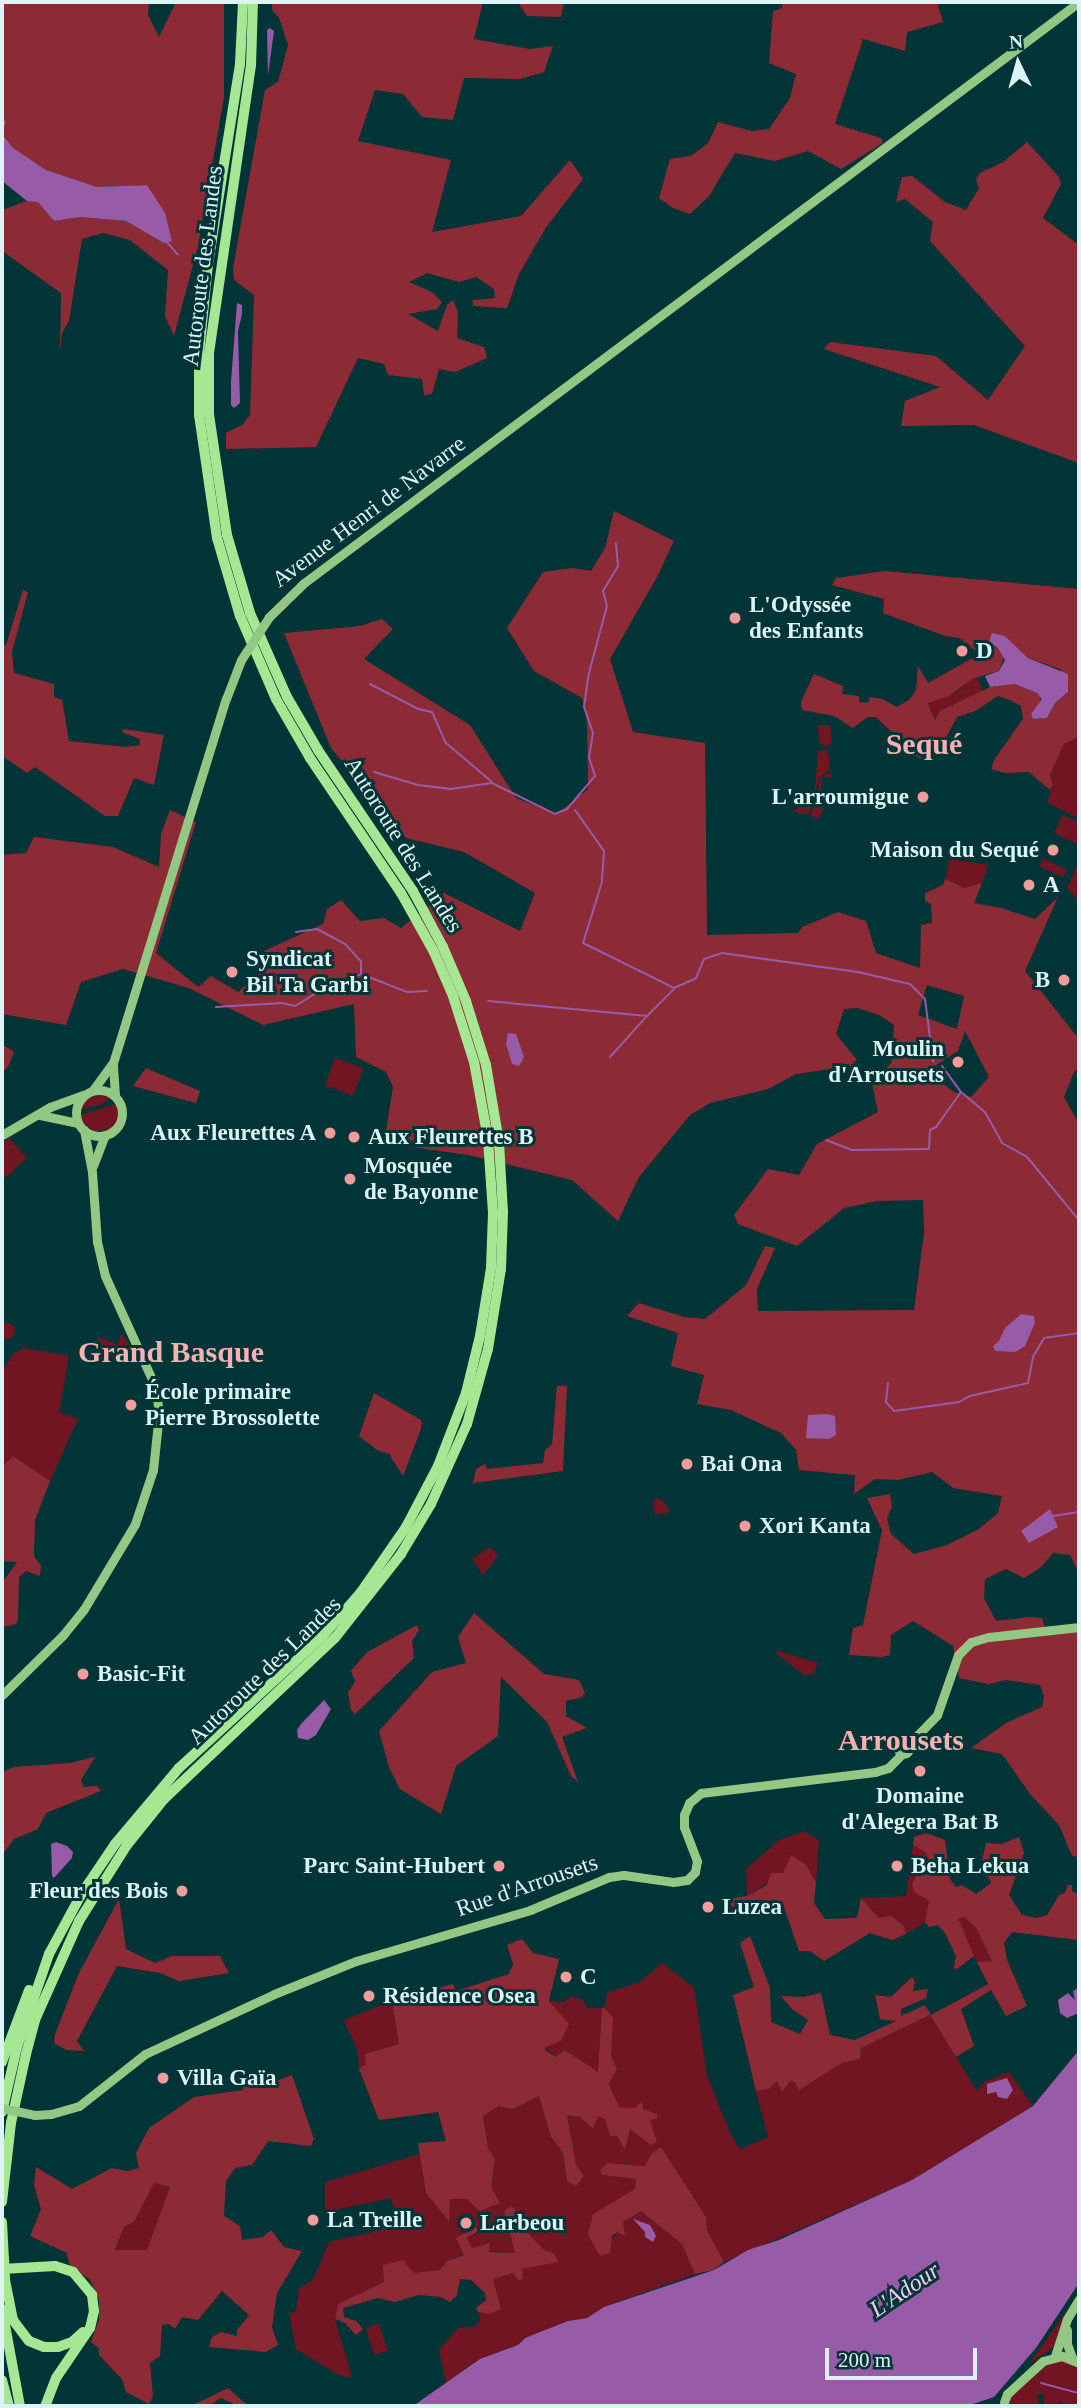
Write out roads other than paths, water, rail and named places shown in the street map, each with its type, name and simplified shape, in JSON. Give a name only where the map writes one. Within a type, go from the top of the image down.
[{"type":"highway","name":"Autoroute des Landes","points":[[2,2110],[16,2047],[49,1954],[98,1868],[145,1805],[193,1754],[322,1637],[361,1592],[393,1547],[425,1493],[457,1420],[478,1345],[491,1268],[493,1213],[488,1139],[478,1081],[453,996],[434,952],[401,893],[310,758],[276,699],[240,616],[217,538],[200,426],[199,354],[208,264],[240,64],[243,2]]},
{"type":"highway","name":"Autoroute des Landes","points":[[2,2202],[11,2123],[32,2031],[54,1973],[79,1921],[121,1853],[164,1799],[335,1638],[401,1555],[431,1504],[467,1424],[488,1349],[501,1269],[503,1188],[497,1120],[486,1065],[466,1001],[443,947],[413,891],[323,758],[287,697],[250,613],[227,535],[209,415],[209,353],[250,65],[253,2]]},
{"type":"highway","points":[[2,2062],[20,2009],[40,1963],[49,1954]]},
{"type":"highway","points":[[2,2222],[5,2280],[16,2326],[25,2337],[39,2346],[53,2348],[72,2342],[82,2333],[94,2311]]},
{"type":"highway","points":[[3,2263],[55,2266],[73,2272],[92,2295],[94,2311],[87,2334],[56,2378],[45,2406]]},
{"type":"highway","points":[[2,2309],[20,2406]]},
{"type":"highway","points":[[2,2380],[6,2406]]},
{"type":"highway","points":[[2,2400],[6,2406]]},
{"type":"main road","name":"Avenue Henri de Navarre","points":[[89,1092],[113,1063],[228,691],[241,660],[269,617],[303,583],[1079,2]]},
{"type":"main road","name":"Avenue Henri de Navarre","points":[[113,1063],[116,1095]]},
{"type":"main road","points":[[2,1135],[50,1107],[89,1092],[109,1091],[116,1095],[121,1104],[122,1118],[117,1128],[105,1135],[92,1172]]},
{"type":"main road","points":[[2,1695],[63,1635],[84,1609],[135,1524],[153,1471],[159,1413],[155,1386],[105,1276],[97,1242],[92,1172],[77,1105],[89,1092]]},
{"type":"main road","points":[[40,1115],[105,1135]]},
{"type":"main road","name":"Rue d'Arrousets","points":[[2,2110],[34,2115],[51,2114],[79,2106],[134,2061],[161,2046],[356,1961],[530,1910],[609,1877],[624,1875],[673,1882],[687,1880],[695,1871],[697,1861],[684,1827],[684,1815],[689,1803],[701,1793],[875,1772],[888,1768],[902,1754],[900,1746],[908,1745],[936,1717],[958,1655],[971,1642],[989,1637],[1079,1627]]},
{"type":"main road","points":[[1055,2357],[1067,2319],[1079,2299]]},
{"type":"main road","points":[[1067,2319],[1067,2344],[1076,2360]]},
{"type":"main road","points":[[1002,2405],[1007,2394],[1043,2361],[1055,2357],[1076,2360]]},
{"type":"water","points":[[270,28],[274,31],[268,75],[267,30]]},
{"type":"water","points":[[2,134],[13,148],[46,170],[97,187],[147,185],[165,213],[172,241],[164,243],[126,221],[80,217],[54,221],[38,202],[27,201],[2,181]]},
{"type":"water","points":[[237,303],[242,305],[238,331],[240,403],[234,408],[231,405],[231,381]]},
{"type":"water","points":[[992,633],[1005,636],[1028,658],[1068,674],[1068,692],[1055,703],[1047,718],[1033,719],[1031,714],[1042,699],[1037,693],[1015,684],[990,687],[985,676],[999,671],[1005,660],[998,648],[989,642]]},
{"type":"water","points":[[508,1033],[516,1034],[524,1057],[519,1066],[512,1064],[506,1044]]},
{"type":"water","points":[[1021,1314],[1034,1316],[1035,1323],[1025,1346],[1015,1352],[995,1351],[993,1346],[999,1341],[1005,1328]]},
{"type":"water","points":[[808,1415],[835,1416],[836,1435],[829,1439],[806,1438]]},
{"type":"water","points":[[1050,1509],[1058,1527],[1029,1543],[1021,1531]]},
{"type":"water","points":[[324,1700],[331,1709],[316,1735],[308,1740],[298,1738],[297,1730],[301,1724]]},
{"type":"water","points":[[56,1842],[67,1846],[73,1852],[72,1858],[54,1878],[51,1844]]},
{"type":"water","points":[[1079,1987],[1079,2013],[1067,2018],[1060,2013],[1058,2000],[1068,1993],[1075,2000],[1073,1991]]},
{"type":"water","name":"L'Adour","points":[[1079,2050],[1079,2283],[1036,2348],[994,2397],[967,2406],[413,2406],[480,2359],[518,2345],[525,2338],[568,2321],[587,2318],[604,2307],[714,2270],[748,2250],[779,2240],[912,2180],[1033,2106]]},
{"type":"water","points":[[1007,2078],[1013,2090],[1007,2099],[998,2097],[996,2092],[987,2094],[987,2084]]},
{"type":"water","points":[[633,2219],[650,2225],[656,2236],[653,2242],[645,2237],[645,2232]]},
{"type":"waterway","points":[[2,130],[5,121]]},
{"type":"waterway","points":[[166,241],[178,255]]},
{"type":"waterway","points":[[374,772],[418,785],[451,789],[492,783],[555,814],[567,809],[595,776],[589,758],[593,733],[584,707],[589,673],[607,606],[603,591],[618,566],[616,543]]},
{"type":"waterway","points":[[370,684],[418,709],[432,712],[446,743],[492,782]]},
{"type":"waterway","points":[[575,810],[604,851],[602,882],[583,943],[674,988],[696,978],[704,959],[722,953],[858,972],[910,984],[925,999],[933,1061]]},
{"type":"waterway","points":[[296,932],[317,929],[345,944],[361,961],[361,974]]},
{"type":"waterway","points":[[216,1007],[282,1003],[295,1006],[331,984],[361,974],[407,992],[427,991]]},
{"type":"waterway","points":[[488,1001],[647,1016],[674,989]]},
{"type":"waterway","points":[[610,1057],[647,1016]]},
{"type":"waterway","points":[[942,1066],[961,1092],[985,1112],[1002,1143],[1027,1157],[1079,1220]]},
{"type":"waterway","points":[[826,1140],[852,1150],[929,1149],[930,1130],[936,1127],[961,1092]]},
{"type":"waterway","points":[[888,1383],[886,1402],[894,1411],[959,1402],[970,1396],[1028,1383],[1033,1357],[1044,1338],[1079,1333]]},
{"type":"waterway","points":[[1053,1516],[1079,1512]]},
{"type":"waterway","points":[[1041,2383],[1079,2393]]},
{"type":"place","name":"L'Odyssée des Enfants","points":[[735,618]]},
{"type":"place","name":"D","points":[[962,651]]},
{"type":"place","name":"L'arroumigue","points":[[923,797]]},
{"type":"place","name":"Maison du Sequé","points":[[1053,850]]},
{"type":"place","name":"A","points":[[1029,885]]},
{"type":"place","name":"Syndicat Bil Ta Garbi","points":[[232,972]]},
{"type":"place","name":"B","points":[[1064,980]]},
{"type":"place","name":"Moulin d'Arrousets","points":[[958,1062]]},
{"type":"place","name":"Aux Fleurettes A","points":[[330,1133]]},
{"type":"place","name":"Aux Fleurettes B","points":[[354,1137]]},
{"type":"place","name":"Mosquée de Bayonne","points":[[350,1179]]},
{"type":"place","name":"École primaire Pierre Brossolette","points":[[131,1405]]},
{"type":"place","name":"Bai Ona","points":[[687,1464]]},
{"type":"place","name":"Xori Kanta","points":[[745,1526]]},
{"type":"place","name":"Basic-Fit","points":[[83,1674]]},
{"type":"place","name":"Domaine d'Alegera Bat B","points":[[920,1771]]},
{"type":"place","name":"Parc Saint-Hubert","points":[[499,1866]]},
{"type":"place","name":"Beha Lekua","points":[[897,1866]]},
{"type":"place","name":"Fleur des Bois","points":[[182,1891]]},
{"type":"place","name":"Luzea","points":[[708,1907]]},
{"type":"place","name":"C","points":[[566,1977]]},
{"type":"place","name":"Résidence Osea","points":[[369,1996]]},
{"type":"place","name":"Villa Gaïa","points":[[163,2078]]},
{"type":"place","name":"La Treille","points":[[313,2220]]},
{"type":"place","name":"Larbeou","points":[[466,2223]]},
{"type":"district","name":"Sequé","points":[[924,744]]},
{"type":"district","name":"Grand Basque","points":[[171,1352]]},
{"type":"district","name":"Arrousets","points":[[901,1740]]}]
